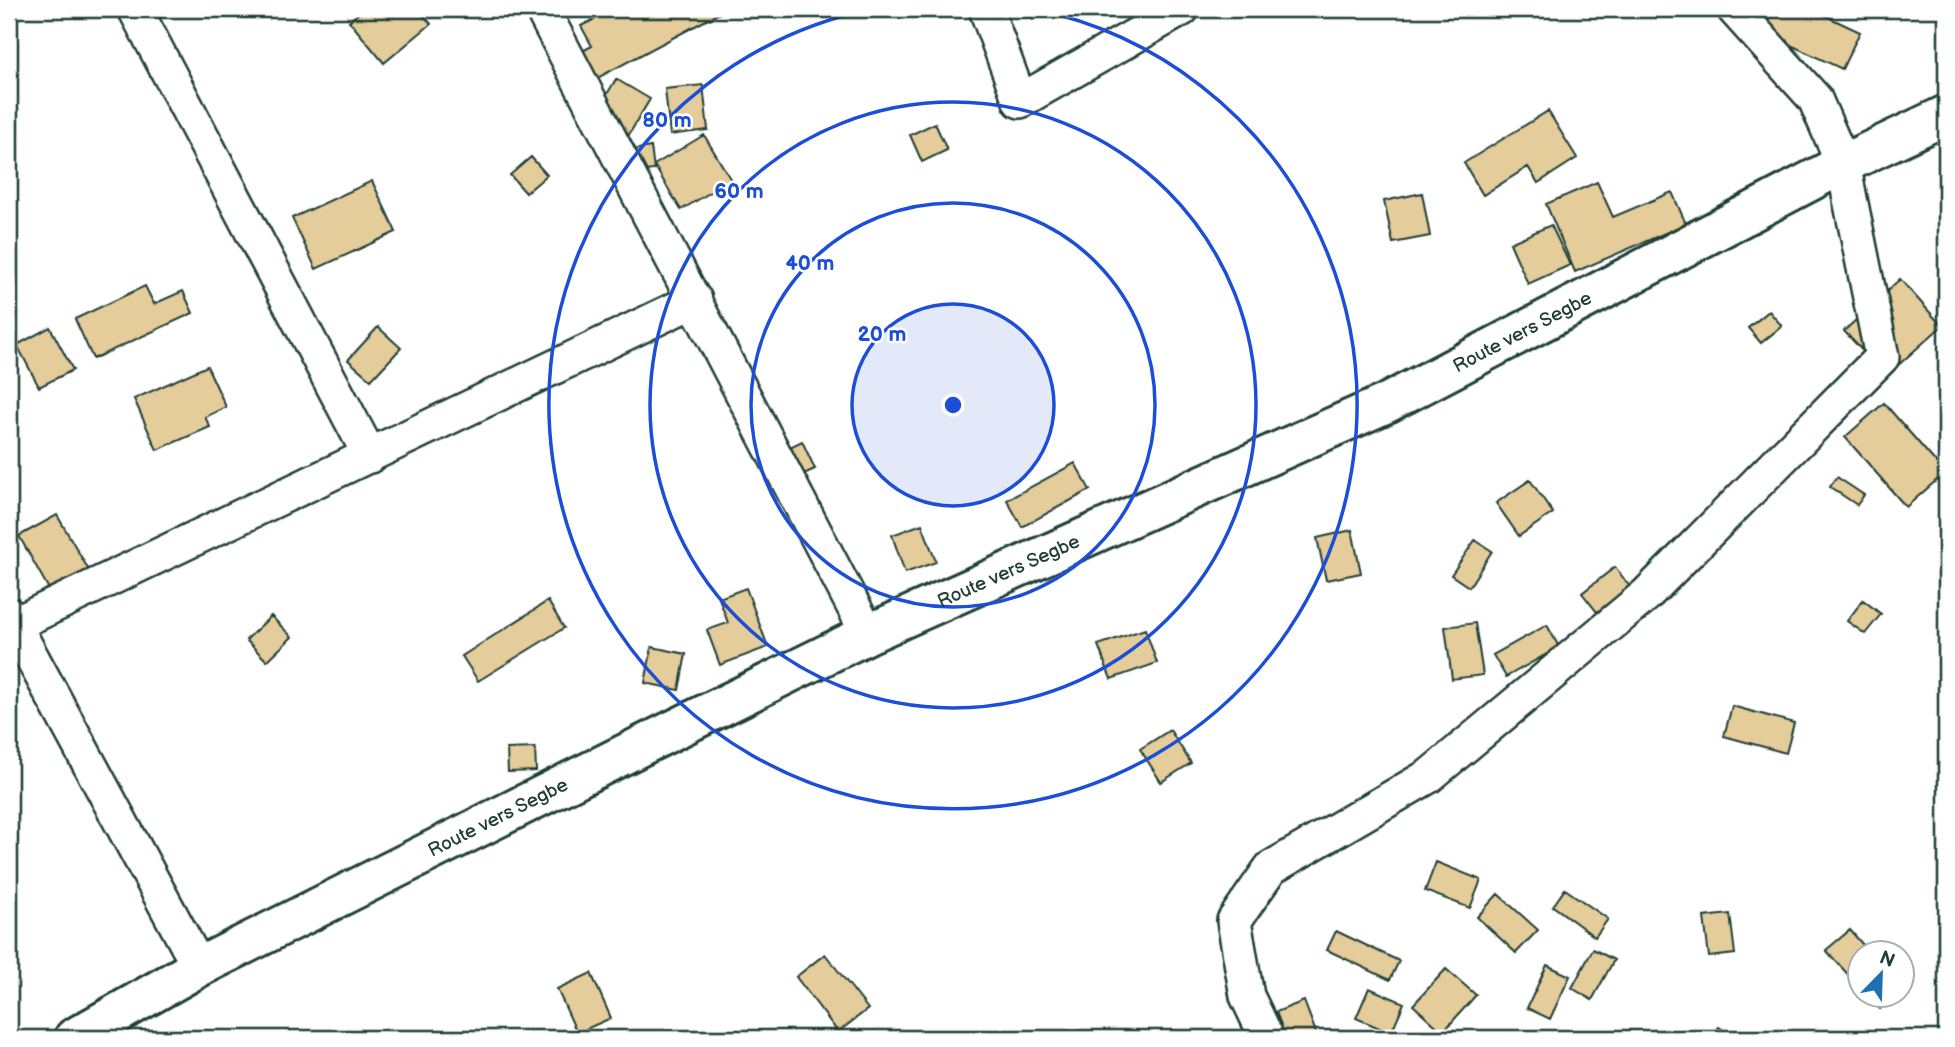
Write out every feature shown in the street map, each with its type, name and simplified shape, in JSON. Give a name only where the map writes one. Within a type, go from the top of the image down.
[{"type":"main road","name":"Route vers Segbe","points":[[74,1038],[199,967],[868,634],[1387,403],[1843,164],[1946,115]]},
{"type":"street","points":[[135,9],[370,456]]},
{"type":"street","points":[[542,9],[868,634]]},
{"type":"street","points":[[986,9],[1020,101],[1182,9]]},
{"type":"street","points":[[1267,1038],[1247,996],[1234,921],[1270,868],[1429,775],[1636,603],[1882,357],[1843,164],[1815,99],[1734,9]]},
{"type":"street","points":[[199,967],[11,620],[370,456],[695,300]]},
{"type":"building","points":[[364,9],[418,9],[431,24],[384,63],[349,21]]},
{"type":"building","points":[[614,9],[727,9],[590,82],[575,55],[592,46],[581,26]]},
{"type":"building","points":[[1024,9],[1048,9],[1033,20]]},
{"type":"building","points":[[1774,9],[1811,9],[1860,32],[1842,69],[1763,32]]},
{"type":"building","points":[[616,79],[650,99],[624,143],[590,123]]},
{"type":"building","points":[[703,85],[708,130],[670,135],[665,89]]},
{"type":"building","points":[[1548,111],[1577,158],[1538,183],[1528,167],[1483,195],[1464,163]]},
{"type":"building","points":[[935,123],[947,150],[922,162],[910,135]]},
{"type":"building","points":[[704,135],[731,180],[681,210],[654,165]]},
{"type":"building","points":[[651,147],[654,170],[629,173],[625,151]]},
{"type":"building","points":[[531,157],[547,175],[526,193],[510,175]]},
{"type":"building","points":[[372,181],[396,232],[316,269],[292,218]]},
{"type":"building","points":[[1597,182],[1613,217],[1672,192],[1686,224],[1575,272],[1546,204]]},
{"type":"building","points":[[1422,193],[1430,236],[1393,243],[1384,201]]},
{"type":"building","points":[[1551,225],[1570,265],[1528,284],[1510,243]]},
{"type":"building","points":[[1900,279],[1942,326],[1886,376],[1844,331]]},
{"type":"building","points":[[145,286],[154,304],[183,291],[193,313],[93,359],[75,319]]},
{"type":"building","points":[[1769,311],[1782,326],[1761,343],[1748,328]]},
{"type":"building","points":[[50,327],[73,370],[39,387],[17,345]]},
{"type":"building","points":[[378,327],[401,348],[371,380],[348,360]]},
{"type":"building","points":[[207,366],[226,407],[205,417],[210,427],[157,450],[134,399]]},
{"type":"building","points":[[1884,403],[1945,473],[1906,507],[1845,437]]},
{"type":"building","points":[[802,441],[815,469],[777,486],[765,459]]},
{"type":"building","points":[[1075,463],[1090,490],[1022,527],[1007,500]]},
{"type":"building","points":[[1837,477],[1864,495],[1857,505],[1830,487]]},
{"type":"building","points":[[1530,480],[1553,513],[1519,536],[1496,503]]},
{"type":"building","points":[[57,515],[94,579],[55,600],[19,536]]},
{"type":"building","points":[[922,524],[936,562],[905,573],[892,535]]},
{"type":"building","points":[[1352,530],[1361,573],[1326,580],[1317,538]]},
{"type":"building","points":[[1475,540],[1492,551],[1469,587],[1451,575]]},
{"type":"building","points":[[1615,567],[1630,587],[1597,612],[1582,593]]},
{"type":"building","points":[[746,588],[768,647],[720,665],[707,630],[728,623],[719,598]]},
{"type":"building","points":[[1863,600],[1881,614],[1865,634],[1847,621]]},
{"type":"building","points":[[548,601],[564,628],[478,681],[462,656]]},
{"type":"building","points":[[271,616],[292,637],[267,661],[246,640]]},
{"type":"building","points":[[1475,623],[1483,675],[1452,679],[1445,627]]},
{"type":"building","points":[[1547,625],[1559,647],[1506,677],[1493,655]]},
{"type":"building","points":[[1145,629],[1157,663],[1111,679],[1098,645]]},
{"type":"building","points":[[652,647],[686,654],[679,690],[645,683]]},
{"type":"building","points":[[1732,706],[1794,723],[1786,753],[1724,736]]},
{"type":"building","points":[[1170,730],[1191,763],[1161,782],[1140,749]]},
{"type":"building","points":[[535,748],[536,771],[508,772],[507,749]]},
{"type":"building","points":[[1436,862],[1481,880],[1470,908],[1425,891]]},
{"type":"building","points":[[1565,889],[1608,919],[1595,937],[1553,906]]},
{"type":"building","points":[[1498,894],[1538,930],[1516,953],[1477,917]]},
{"type":"building","points":[[1730,914],[1735,954],[1709,957],[1704,917]]},
{"type":"building","points":[[1850,930],[1858,939],[1846,939],[1846,972],[1826,950]]},
{"type":"building","points":[[1336,931],[1399,961],[1390,980],[1327,950]]},
{"type":"building","points":[[1593,949],[1614,960],[1592,1000],[1572,988]]},
{"type":"building","points":[[825,954],[868,1009],[838,1032],[796,977]]},
{"type":"building","points":[[1547,965],[1570,976],[1550,1019],[1527,1008]]},
{"type":"building","points":[[1446,969],[1476,995],[1443,1032],[1413,1005]]},
{"type":"building","points":[[591,973],[611,1018],[577,1033],[557,989]]},
{"type":"building","points":[[1369,988],[1404,1003],[1391,1033],[1356,1018]]},
{"type":"building","points":[[1304,1001],[1318,1038],[1286,1038],[1276,1012]]},
{"type":"building","points":[[1719,1027],[1736,1038],[1712,1038]]}]
